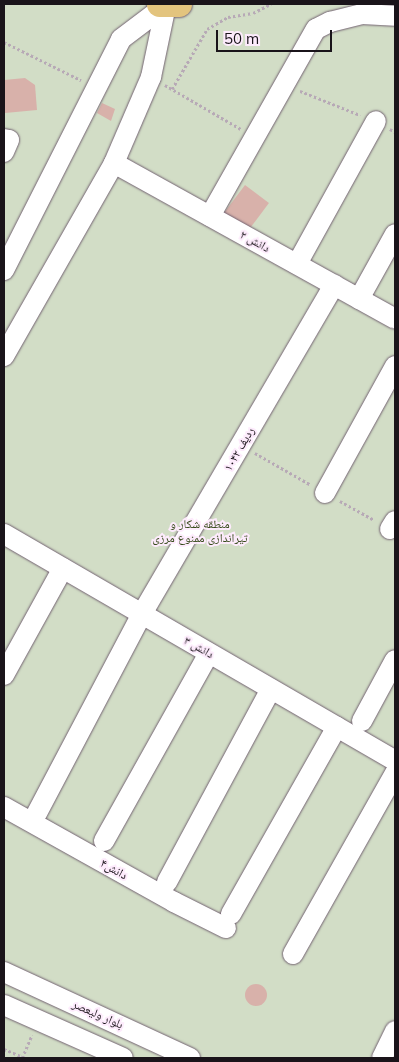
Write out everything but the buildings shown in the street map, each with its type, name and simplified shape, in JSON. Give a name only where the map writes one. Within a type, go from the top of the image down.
[{"type":"street","points":[[4,356],[114,163],[151,77],[168,4]]},
{"type":"street","points":[[4,270],[98,89],[121,39],[168,4]]},
{"type":"street","points":[[210,216],[316,29],[336,20],[362,14],[395,16]]},
{"type":"street","points":[[297,264],[376,121]]},
{"type":"street","points":[[4,138],[9,140],[4,152]]},
{"type":"street","name":"دانش ۲","points":[[114,163],[395,319]]},
{"type":"street","points":[[359,299],[395,234]]},
{"type":"street","name":"ردیف ۱۰۴۲","points":[[37,813],[143,612],[334,285]]},
{"type":"street","points":[[325,493],[395,366]]},
{"type":"street","name":"دانش ۳","points":[[4,534],[143,612],[209,653],[395,761]]},
{"type":"street","points":[[4,675],[63,568]]},
{"type":"street","points":[[104,841],[209,653]]},
{"type":"street","points":[[362,721],[395,660]]},
{"type":"street","points":[[167,882],[271,689]]},
{"type":"street","name":"دانش۴","points":[[4,807],[174,902],[229,921],[337,727]]},
{"type":"street","points":[[293,954],[395,773]]},
{"type":"street","name":"بلوار ولیعصر","points":[[4,972],[190,1058]]},
{"type":"street","points":[[4,1005],[123,1058]]},
{"type":"street","points":[[382,1058],[395,1031]]},
{"type":"path","points":[[172,90],[207,29],[228,17],[253,13],[271,4]]},
{"type":"path","points":[[4,42],[98,89]]},
{"type":"path","points":[[151,77],[255,137]]},
{"type":"path","points":[[284,85],[376,121],[395,132]]},
{"type":"path","points":[[4,1049],[23,1058],[32,1034]]},
{"type":"green space","name":"منطقه شکار و تیراندازی ممنوع مرزی","points":[[4,4],[395,4],[395,1058],[4,1058]]}]
